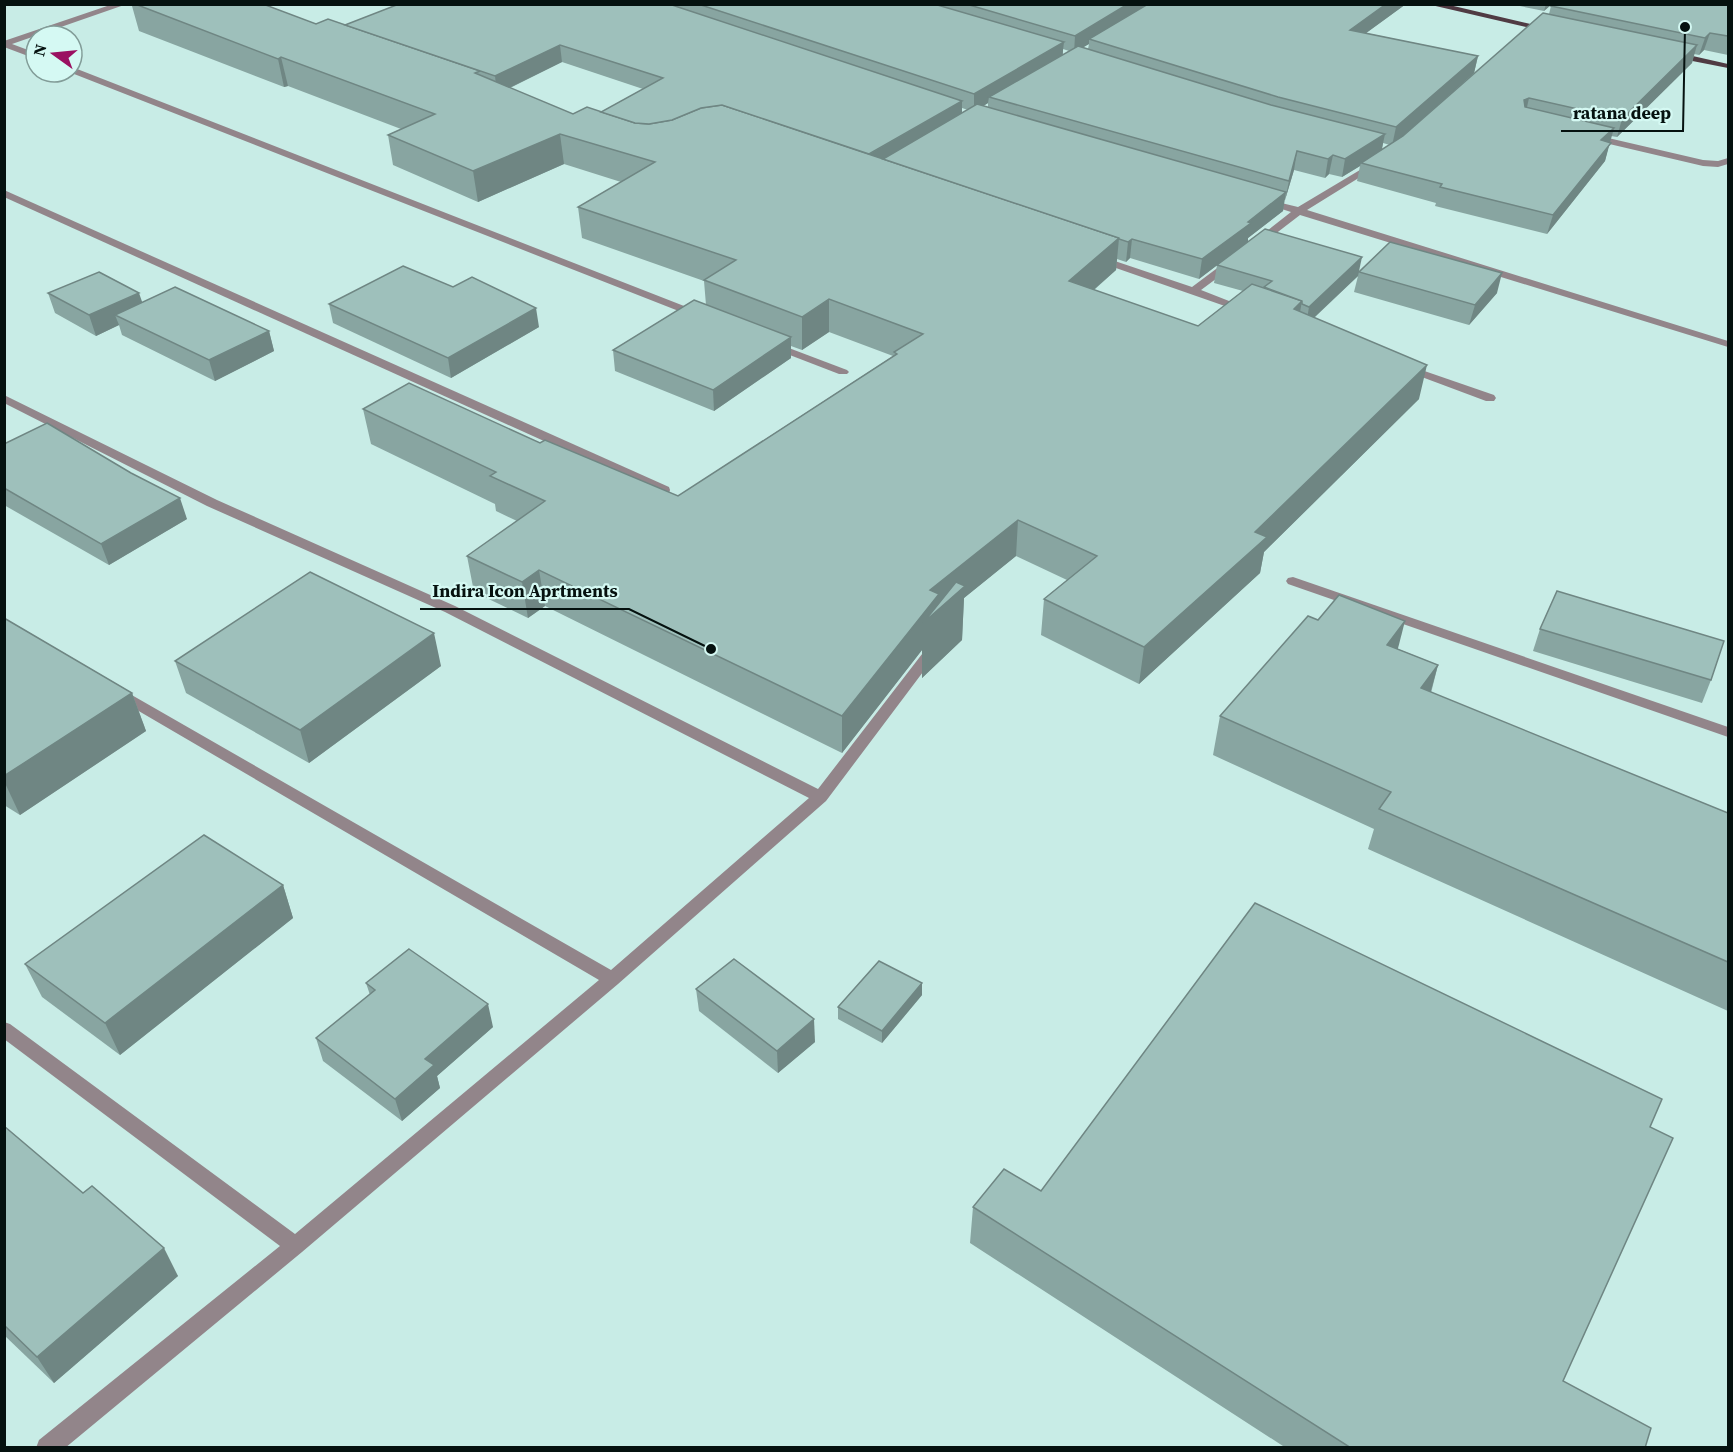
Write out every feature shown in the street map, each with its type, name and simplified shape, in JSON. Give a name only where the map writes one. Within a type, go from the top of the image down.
[{"type":"main road","points":[[1431,4],[1557,31]]},
{"type":"main road","points":[[1660,52],[1728,66]]},
{"type":"street","points":[[64,24],[123,4]]},
{"type":"street","points":[[1526,34],[1543,19]]},
{"type":"street","points":[[24,37],[4,44],[24,52]]},
{"type":"street","points":[[84,75],[709,319]]},
{"type":"street","points":[[1580,134],[1703,163],[1718,164],[1728,160]]},
{"type":"street","points":[[1246,251],[1300,210],[1386,157]]},
{"type":"street","points":[[4,193],[664,490]]},
{"type":"street","points":[[1255,197],[1728,344]]},
{"type":"street","points":[[1092,256],[1259,315]]},
{"type":"street","points":[[1193,291],[1238,257]]},
{"type":"street","points":[[764,341],[843,372]]},
{"type":"street","points":[[1391,362],[1490,398]]},
{"type":"street","points":[[4,398],[212,503],[450,609],[820,797]]},
{"type":"street","points":[[1293,581],[1728,732]]},
{"type":"street","points":[[47,1448],[295,1246],[612,979],[820,797],[948,631]]},
{"type":"street","points":[[107,687],[612,979]]},
{"type":"street","points":[[4,1029],[295,1246]]},
{"type":"building","points":[[135,4],[263,4],[316,24],[328,19],[480,71],[475,73],[573,114],[587,107],[635,123],[649,124],[672,120],[701,108],[722,105],[1119,238],[1069,281],[1198,326],[1252,284],[1302,301],[1294,309],[1427,365],[1255,532],[1267,537],[1144,647],[1044,599],[1097,556],[1018,520],[930,590],[939,594],[842,716],[539,570],[522,582],[467,556],[545,501],[490,476],[496,472],[363,409],[409,383],[540,443],[545,440],[678,496],[897,354],[894,352],[923,334],[829,299],[802,317],[704,280],[736,260],[578,207],[655,162],[560,134],[473,171],[388,135],[435,114],[281,57],[278,59]]},
{"type":"building","points":[[399,4],[669,4],[962,101],[869,154],[722,105],[701,108],[672,120],[649,124],[635,123],[601,112],[663,78],[560,45],[495,76],[345,25]]},
{"type":"building","points":[[698,4],[934,4],[1064,42],[974,94]]},
{"type":"building","points":[[966,4],[1128,4],[1075,36]]},
{"type":"building","points":[[1148,4],[1386,4],[1350,30],[1478,56],[1396,127],[1278,97],[1089,39]]},
{"type":"building","points":[[1553,4],[1728,4],[1728,36],[1710,33],[1705,38],[1551,6]]},
{"type":"building","points":[[1543,13],[1697,45],[1622,119],[1529,98],[1524,100],[1525,107],[1614,128],[1601,140],[1611,143],[1553,215],[1440,187],[1442,184],[1361,163],[1403,136]]},
{"type":"building","points":[[1078,46],[1271,105],[1385,134],[1345,159],[1333,155],[1328,159],[1297,151],[1289,181],[989,97]]},
{"type":"building","points":[[977,104],[1286,192],[1248,222],[1251,223],[1202,259],[1132,239],[1128,242],[883,159]]},
{"type":"building","points":[[1265,229],[1362,257],[1309,307],[1302,304],[1302,301],[1264,287],[1272,281],[1217,265]]},
{"type":"building","points":[[1390,242],[1502,273],[1475,305],[1359,272]]},
{"type":"building","points":[[403,266],[453,287],[472,277],[536,308],[448,358],[329,304]]},
{"type":"building","points":[[99,272],[139,293],[89,315],[48,293]]},
{"type":"building","points":[[175,287],[269,331],[209,360],[115,315]]},
{"type":"building","points":[[694,300],[791,337],[713,390],[613,350]]},
{"type":"building","points":[[47,423],[131,473],[180,498],[101,544],[4,488],[4,444]]},
{"type":"building","points":[[310,572],[434,633],[300,730],[175,661]]},
{"type":"building","points":[[956,582],[965,586],[923,623]]},
{"type":"building","points":[[1557,591],[1724,641],[1711,680],[1540,629]]},
{"type":"building","points":[[1339,595],[1405,621],[1387,645],[1438,665],[1421,688],[1728,813],[1728,962],[1379,809],[1391,792],[1220,716],[1308,616],[1318,620]]},
{"type":"building","points":[[4,618],[132,693],[4,776]]},
{"type":"building","points":[[204,835],[283,885],[105,1023],[25,964]]},
{"type":"building","points":[[1255,903],[1662,1099],[1650,1127],[1673,1138],[1563,1381],[1651,1428],[1645,1448],[1351,1448],[973,1207],[1004,1169],[1041,1191]]},
{"type":"building","points":[[409,949],[488,1004],[425,1059],[434,1065],[395,1099],[316,1038],[375,990],[366,983]]},
{"type":"building","points":[[734,959],[814,1019],[777,1051],[696,989]]},
{"type":"building","points":[[879,961],[922,983],[882,1031],[838,1007]]},
{"type":"building","points":[[4,1126],[83,1193],[92,1186],[164,1248],[37,1357],[4,1325]]},
{"type":"place","name":"ratana deep","points":[[1685,27]]},
{"type":"place","name":"Indira Icon Aprtments","points":[[711,649]]}]
